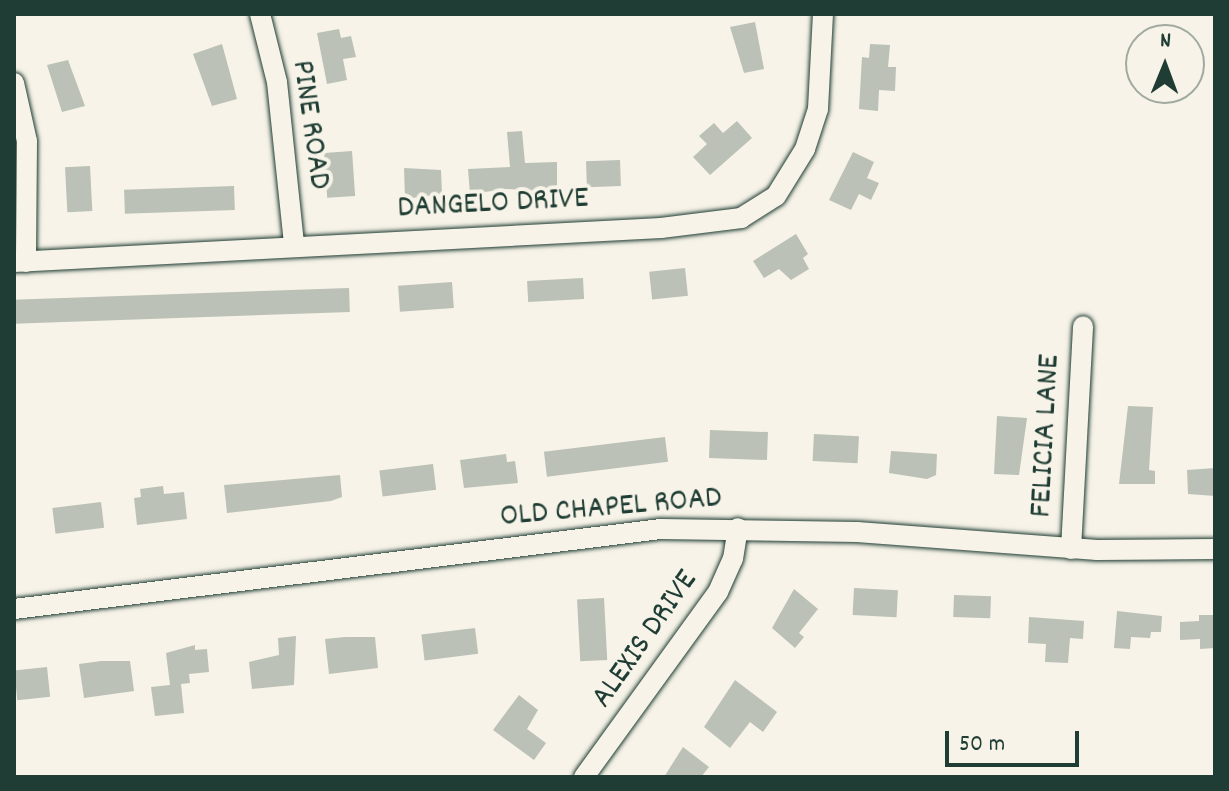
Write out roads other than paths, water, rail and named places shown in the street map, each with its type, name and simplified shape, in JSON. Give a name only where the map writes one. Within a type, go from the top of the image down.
[{"type":"street","name":"PINE ROAD","points":[[260,14],[277,82],[294,245]]},
{"type":"street","name":"DANGELO DRIVE","points":[[20,262],[691,226],[752,213],[786,184],[805,149],[818,109],[823,14]]},
{"type":"street","points":[[14,83],[27,141],[20,262]]},
{"type":"street","name":"FELICIA LANE","points":[[1071,549],[1083,326]]},
{"type":"street","name":"OLD CHAPEL ROAD","points":[[14,609],[661,529],[738,528],[930,536],[1071,549],[1215,549]]},
{"type":"street","name":"ALEXIS DRIVE","points":[[584,777],[718,592],[733,559],[738,528]]}]
